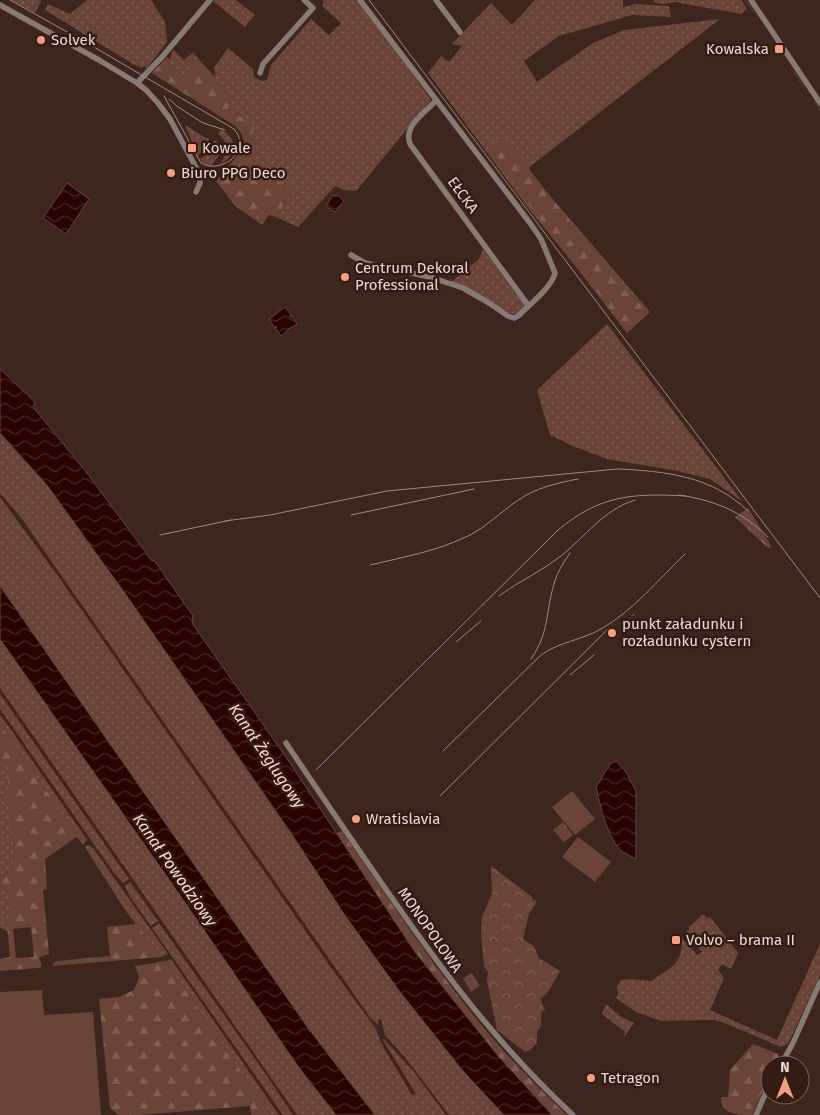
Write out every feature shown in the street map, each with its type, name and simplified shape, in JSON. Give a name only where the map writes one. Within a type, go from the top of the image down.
[{"type":"street","points":[[137,83],[162,57],[210,0]]},
{"type":"street","points":[[260,73],[264,64],[313,8],[304,0]]},
{"type":"street","points":[[351,255],[365,263],[430,278],[463,288],[508,316],[516,317],[554,278],[555,273],[541,239],[521,210],[360,0]]},
{"type":"street","points":[[436,0],[460,32]]},
{"type":"street","points":[[750,0],[820,103]]},
{"type":"street","points":[[0,5],[35,23],[137,83],[161,106],[193,161],[201,178],[196,192]]},
{"type":"street","name":"EŁCKA","points":[[436,100],[412,125],[408,135],[410,144],[528,305]]},
{"type":"street","name":"MONOPOLOWA","points":[[286,743],[455,986],[498,1040],[544,1089],[573,1115]]},
{"type":"street","points":[[786,1055],[820,982]]},
{"type":"green space","points":[[11,0],[39,0],[41,1],[35,13]]},
{"type":"green space","points":[[87,0],[151,0],[165,22],[167,42],[147,68],[133,64],[45,10],[48,4],[70,14]]},
{"type":"green space","points":[[236,0],[255,15],[245,27],[213,1]]},
{"type":"green space","points":[[322,0],[357,0],[431,100],[356,191],[343,190],[335,186],[298,227],[278,218],[284,203],[292,192],[246,155],[249,136],[246,118],[234,115],[229,109],[231,101],[215,77],[214,67],[228,48],[253,69],[254,77],[262,81],[267,80],[271,65],[311,19],[329,35],[341,23],[322,6],[324,2]]},
{"type":"green space","points":[[535,0],[623,0],[623,7],[636,4],[669,6],[671,17],[632,15],[559,36],[524,61],[537,82],[593,43],[624,30],[720,19],[527,169],[650,312],[627,333],[525,204],[428,73],[441,56],[449,62],[462,46],[452,44],[491,3],[512,25]]},
{"type":"green space","points":[[653,0],[741,0],[747,9],[741,14],[675,2],[655,3]]},
{"type":"green space","points":[[173,50],[184,60],[192,53],[194,54],[189,73],[184,77],[165,59],[170,59]]},
{"type":"green space","points":[[194,54],[215,77],[231,101],[229,109],[234,115],[246,118],[256,126],[249,136],[254,144],[253,153],[247,155],[292,192],[284,203],[278,218],[247,210],[219,178],[245,144],[241,133],[235,126],[152,73],[165,59],[184,77],[189,72]]},
{"type":"green space","points":[[185,125],[209,138],[209,142],[198,156]]},
{"type":"green space","points":[[221,129],[227,133],[233,142],[233,151],[221,164],[225,156],[226,144],[218,134]]},
{"type":"green space","points":[[215,140],[220,145],[220,151],[210,166],[200,159]]},
{"type":"green space","points":[[507,140],[552,199],[647,313],[627,330],[531,208],[488,148]]},
{"type":"green space","points":[[219,178],[238,202],[250,212],[269,214],[262,225],[235,206],[216,181]]},
{"type":"green space","points":[[483,249],[525,305],[516,314],[508,313],[451,282],[479,259]]},
{"type":"green space","points":[[607,324],[742,501],[710,479],[678,471],[607,459],[550,435],[537,390]]},
{"type":"green space","points":[[0,433],[47,485],[129,599],[400,992],[463,1071],[504,1115],[449,1115],[407,1060],[385,1035],[381,1019],[378,1020],[378,1025],[369,1016],[23,520],[0,493]]},
{"type":"green space","points":[[0,497],[58,576],[332,969],[376,1029],[381,1043],[412,1095],[416,1094],[384,1039],[414,1072],[446,1115],[375,1115],[308,1028],[0,586]]},
{"type":"green space","points":[[748,508],[769,542],[771,549],[735,517]]},
{"type":"green space","points":[[0,639],[300,1069],[336,1115],[297,1115],[0,688]]},
{"type":"green space","points":[[0,694],[129,879],[123,883],[114,873],[0,709]]},
{"type":"green space","points":[[0,714],[87,840],[83,845],[0,724]]},
{"type":"green space","points":[[0,724],[78,836],[45,859],[47,889],[43,890],[49,954],[39,957],[42,967],[38,968],[0,971],[0,959],[10,957],[7,927],[10,905],[8,892],[0,885],[0,873],[4,876],[14,862],[12,809],[7,800],[8,780],[12,770],[0,762]],"holes":[[[31,927],[34,957],[16,958],[13,929]]]},
{"type":"green space","points":[[0,762],[12,769],[7,800],[12,809],[14,862],[4,876],[0,873]]},
{"type":"green space","points":[[572,791],[595,819],[575,835],[552,807]]},
{"type":"green space","points":[[563,822],[573,835],[564,842],[553,830]]},
{"type":"green space","points":[[342,831],[421,945],[471,1012],[517,1065],[567,1115],[552,1115],[499,1057],[415,952],[336,834]]},
{"type":"green space","points":[[578,837],[611,862],[595,882],[562,857]]},
{"type":"green space","points":[[88,845],[93,848],[168,954],[161,957],[125,910],[85,847]]},
{"type":"green space","points":[[491,866],[531,896],[533,900],[537,901],[529,914],[523,939],[534,946],[539,958],[560,971],[550,989],[541,999],[545,1009],[541,1013],[541,1025],[537,1031],[537,1043],[525,1052],[497,1030],[487,981],[488,972],[484,966],[481,933],[482,917],[492,893]]},
{"type":"green space","points":[[130,882],[158,921],[151,926],[129,895],[125,886]]},
{"type":"green space","points":[[0,885],[8,892],[10,905],[7,931],[0,928]]},
{"type":"green space","points":[[702,915],[708,919],[710,917],[738,953],[731,969],[722,964],[718,970],[724,978],[710,1010],[777,1040],[820,944],[820,975],[788,1044],[781,1047],[714,1020],[661,1021],[636,1012],[616,998],[618,995],[617,986],[621,980],[652,981],[671,968],[681,953],[681,937],[697,955],[702,952],[686,933],[689,927]]},
{"type":"green space","points":[[159,923],[293,1115],[283,1115],[152,928]]},
{"type":"green space","points":[[136,924],[161,957],[52,966],[56,961],[110,956],[107,927]]},
{"type":"green space","points":[[171,959],[279,1115],[271,1115],[165,961]]},
{"type":"green space","points":[[165,961],[271,1115],[251,1115],[250,1106],[140,1115],[119,1115],[110,1108],[99,999],[119,997],[134,990],[139,977],[135,966]]},
{"type":"green space","points":[[472,973],[480,986],[471,992],[463,978]]},
{"type":"green space","points":[[42,990],[44,1015],[93,1012],[101,1115],[0,1115],[0,992]]},
{"type":"green space","points":[[606,1004],[621,1017],[634,1023],[625,1036],[625,1032],[602,1014]]},
{"type":"green space","points":[[753,1044],[778,1054],[760,1055],[760,1097],[752,1115],[731,1113],[727,1111],[722,1103],[721,1097],[728,1097],[730,1070]]},
{"type":"water","points":[[67,183],[89,199],[66,234],[43,218]]},
{"type":"water","points":[[333,195],[339,196],[344,201],[335,212],[326,206]]},
{"type":"water","points":[[285,307],[291,315],[290,317],[292,316],[297,324],[288,328],[281,336],[275,328],[277,327],[274,327],[269,319]]},
{"type":"water","name":"Kanał Żeglugowy","points":[[0,369],[35,402],[33,407],[87,473],[152,561],[154,560],[193,616],[192,623],[288,760],[415,952],[499,1057],[552,1115],[504,1115],[463,1071],[400,992],[344,914],[289,830],[129,599],[47,485],[0,433]]},
{"type":"water","name":"Kanał Powodziowy","points":[[0,586],[308,1028],[375,1115],[336,1115],[300,1069],[0,639]]},
{"type":"water","points":[[616,761],[626,772],[636,791],[636,859],[623,852],[613,840],[605,822],[596,787],[610,764]]},
{"type":"waterway","points":[[745,0],[754,12]]},
{"type":"waterway","points":[[76,13],[148,67]]},
{"type":"waterway","points":[[793,71],[804,87]]},
{"type":"waterway","points":[[153,72],[198,100]]},
{"type":"waterway","points":[[814,102],[820,110]]},
{"type":"tram line","points":[[10,0],[234,129],[239,137],[240,145],[232,158],[218,166],[209,166],[201,163],[164,96]]},
{"type":"tram line","points":[[169,99],[203,123],[225,130]]},
{"type":"railway","points":[[369,0],[820,598]]},
{"type":"railway","points":[[225,521],[270,515],[387,491],[617,469],[653,471],[703,483],[734,499],[748,511]]},
{"type":"railway","points":[[370,565],[421,553],[458,541],[470,535],[531,493],[554,484],[578,479]]},
{"type":"railway","points":[[351,515],[474,489]]},
{"type":"railway","points":[[316,770],[557,531],[572,519],[602,503],[617,499],[649,495],[686,496]]},
{"type":"railway","points":[[679,495],[704,500],[727,508],[758,528],[768,537]]},
{"type":"railway","points":[[499,596],[561,556],[613,510],[635,500]]},
{"type":"railway","points":[[160,535],[231,520]]},
{"type":"railway","points":[[531,659],[544,631],[555,580],[570,553]]},
{"type":"railway","points":[[443,751],[541,655],[555,647],[594,633],[613,622],[635,604],[685,554]]},
{"type":"railway","points":[[456,642],[481,621]]},
{"type":"railway","points":[[440,796],[609,628]]},
{"type":"railway","points":[[570,675],[594,655]]},
{"type":"place","name":"Solvek","points":[[41,40]]},
{"type":"place","name":"Kowalska","points":[[779,49]]},
{"type":"place","name":"Kowale","points":[[192,148]]},
{"type":"place","name":"Biuro PPG Deco","points":[[171,173]]},
{"type":"place","name":"Centrum Dekoral Professional","points":[[345,277]]},
{"type":"place","name":"punkt załadunku i rozładunku cystern","points":[[612,633]]},
{"type":"place","name":"Wratislavia","points":[[356,819]]},
{"type":"place","name":"Volvo – brama II","points":[[676,940]]},
{"type":"place","name":"Tetragon","points":[[591,1078]]}]
